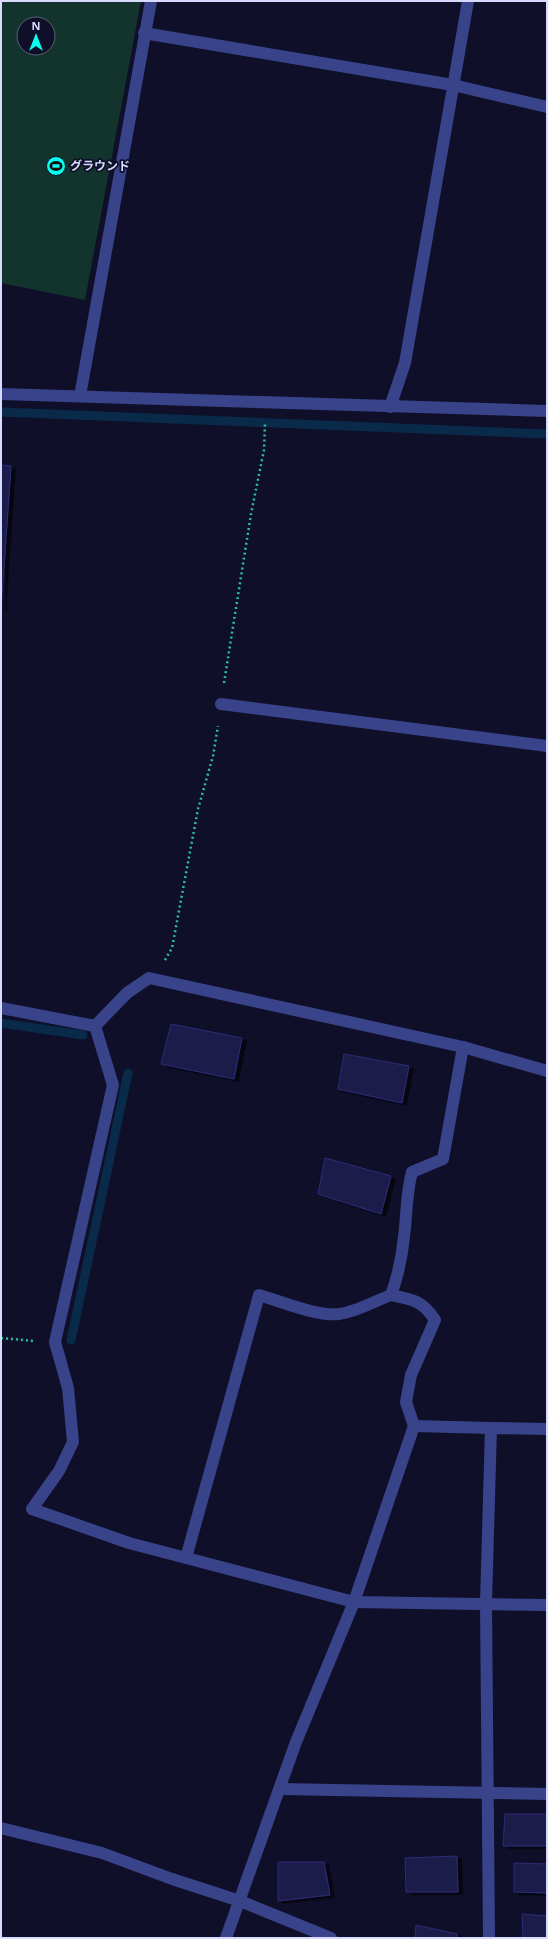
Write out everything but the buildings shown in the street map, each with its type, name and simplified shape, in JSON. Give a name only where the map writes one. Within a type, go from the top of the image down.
[{"type":"street","points":[[80,396],[150,1]]},
{"type":"street","points":[[390,407],[405,363],[452,85],[468,1]]},
{"type":"street","points":[[144,33],[452,85],[547,106]]},
{"type":"street","points":[[1,394],[547,411]]},
{"type":"street","points":[[221,704],[547,746]]},
{"type":"street","points":[[95,1026],[127,993],[149,978],[463,1047],[547,1071]]},
{"type":"street","points":[[1,1008],[95,1026]]},
{"type":"street","points":[[95,1026],[113,1085],[55,1342],[68,1388],[73,1442],[59,1470],[32,1509],[129,1543],[354,1602],[547,1605]]},
{"type":"street","points":[[391,1294],[396,1279],[404,1237],[408,1188],[412,1172],[443,1159],[463,1047]]},
{"type":"street","points":[[186,1558],[259,1296],[308,1310],[330,1314],[340,1314],[391,1294],[412,1299],[428,1309],[435,1320],[411,1375],[406,1402],[414,1426],[354,1602],[296,1742],[226,1938]]},
{"type":"street","points":[[414,1426],[547,1429]]},
{"type":"street","points":[[489,1938],[489,1792],[486,1603],[492,1428]]},
{"type":"street","points":[[280,1789],[547,1794]]},
{"type":"street","points":[[1,1828],[102,1853],[172,1879],[240,1901],[331,1938]]},
{"type":"path","points":[[1,1338],[55,1342]]},
{"type":"green space","name":"グラウンド","points":[[1,1],[141,1],[85,300],[1,283]]},
{"type":"waterway","points":[[1,412],[547,434]]},
{"type":"waterway","points":[[1,1023],[83,1035]]},
{"type":"waterway","points":[[71,1340],[128,1073]]},
{"type":"place","name":"グラウンド","points":[[56,166]]}]
